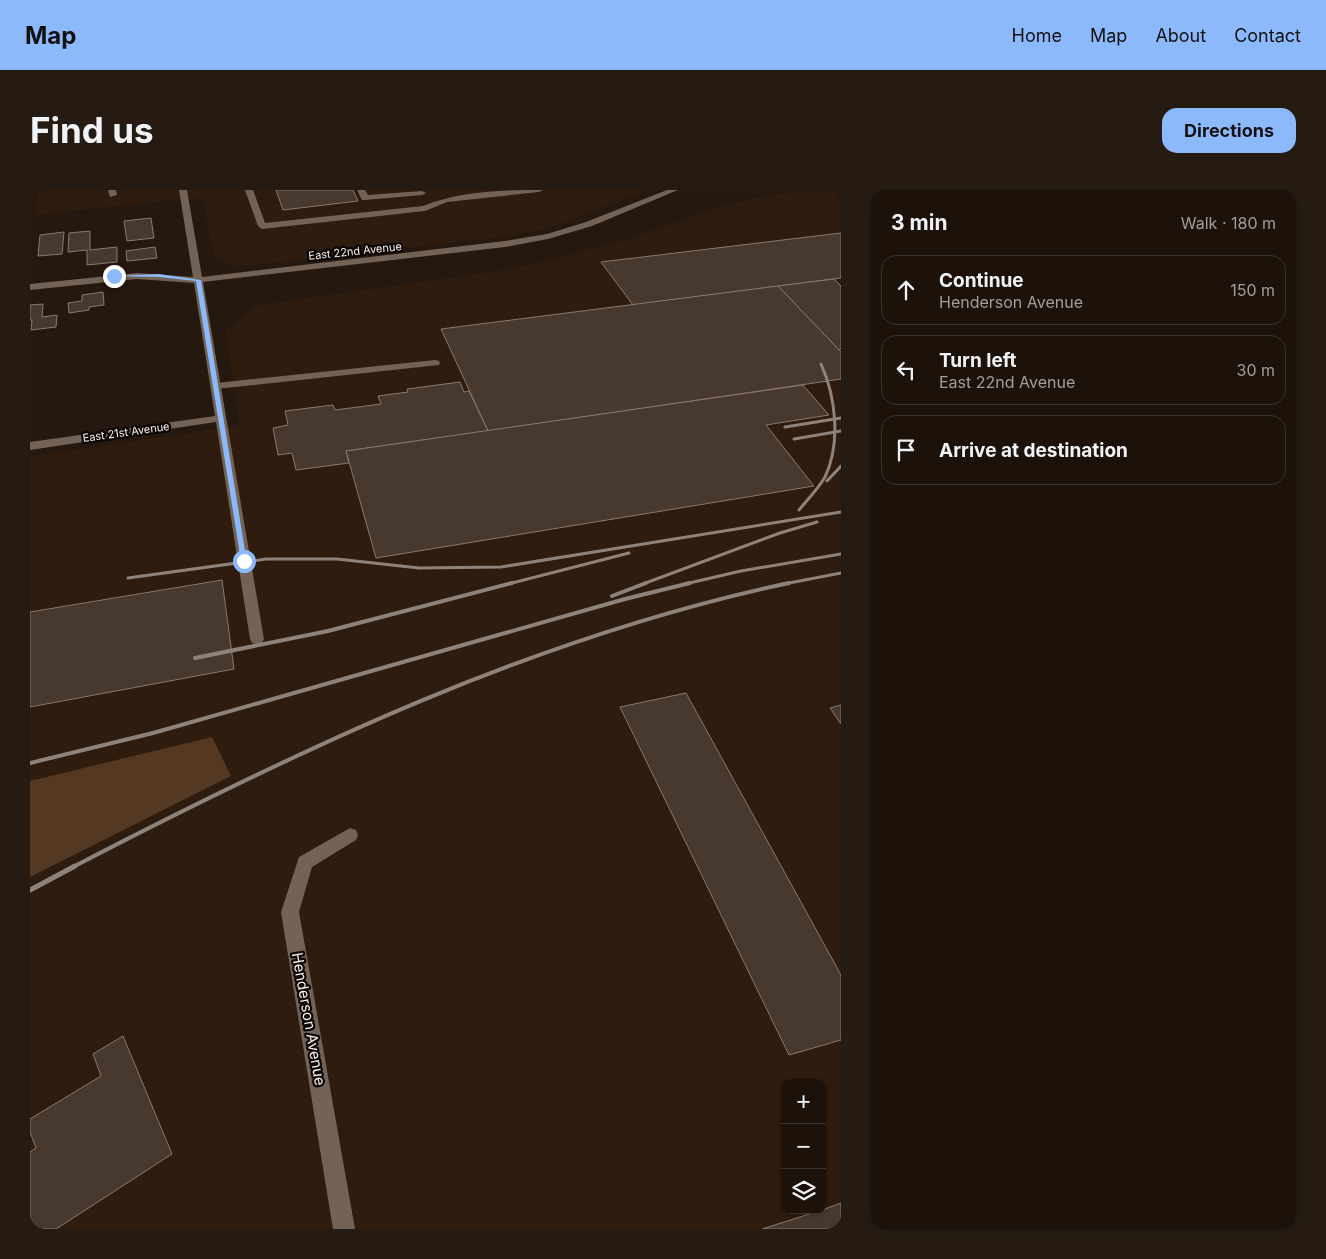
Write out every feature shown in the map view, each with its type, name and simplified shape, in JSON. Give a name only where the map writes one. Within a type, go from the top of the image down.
[{"type":"street","points":[[183,190],[257,640]]},
{"type":"street","points":[[250,190],[262,226],[425,208],[445,200],[539,190]]},
{"type":"street","points":[[361,190],[365,198],[422,191],[430,206]]},
{"type":"street","name":"East 22nd Avenue","points":[[30,286],[136,276],[198,280],[505,244],[548,236],[589,224],[674,190]]},
{"type":"street","points":[[216,386],[435,363]]},
{"type":"street","name":"East 21st Avenue","points":[[30,446],[221,418]]},
{"type":"street","name":"Henderson Avenue","points":[[344,1229],[290,912],[305,862],[350,835]]},
{"type":"shaded area","points":[[37,190],[647,190],[553,227],[513,236],[236,267],[215,258],[202,197],[36,215]]},
{"type":"shaded area","points":[[801,191],[841,191],[841,1229],[30,1229],[30,456],[239,426],[226,330],[258,305],[505,270],[548,261],[628,239],[720,207],[759,197]]},
{"type":"shaded area","points":[[212,737],[231,776],[30,877],[30,781]]},
{"type":"building","points":[[276,190],[353,190],[358,201],[283,210]]},
{"type":"building","points":[[151,218],[154,238],[127,241],[124,221]]},
{"type":"building","points":[[90,231],[90,250],[117,247],[117,262],[87,265],[87,250],[68,252],[69,233]]},
{"type":"building","points":[[64,232],[62,254],[38,256],[40,235]]},
{"type":"building","points":[[841,233],[841,278],[633,305],[601,262]]},
{"type":"building","points":[[155,247],[157,258],[127,261],[126,251]]},
{"type":"building","points":[[834,279],[841,286],[841,349],[839,350],[778,286]]},
{"type":"building","points":[[778,286],[841,352],[841,379],[488,431],[441,329]]},
{"type":"building","points":[[103,292],[104,305],[89,307],[89,310],[69,313],[68,303],[82,301],[82,295]]},
{"type":"building","points":[[43,304],[42,317],[57,315],[56,327],[31,330],[30,305]]},
{"type":"building","points":[[460,382],[464,392],[469,391],[488,431],[346,451],[349,463],[296,470],[292,453],[278,455],[273,428],[288,425],[285,411],[333,405],[335,410],[381,404],[378,396],[408,392],[407,389]]},
{"type":"building","points":[[803,385],[829,415],[766,425],[814,486],[376,558],[346,451]]},
{"type":"building","points":[[222,580],[234,669],[30,707],[30,612]]},
{"type":"building","points":[[686,693],[841,975],[841,1040],[789,1055],[620,707]]},
{"type":"building","points":[[841,705],[841,724],[830,708]]},
{"type":"building","points":[[123,1036],[172,1154],[56,1229],[30,1229],[30,1152],[36,1148],[30,1132],[30,1119],[101,1076],[93,1054]]},
{"type":"building","points":[[841,1203],[841,1229],[762,1229],[809,1214],[826,1214],[826,1209]]},
{"type":"railway","points":[[821,364],[830,391],[835,419]]},
{"type":"railway","points":[[835,419],[841,418]]},
{"type":"railway","points":[[785,427],[835,419]]},
{"type":"railway","points":[[835,419],[835,432]]},
{"type":"railway","points":[[835,432],[841,431]]},
{"type":"railway","points":[[794,439],[835,432]]},
{"type":"railway","points":[[799,510],[825,477],[830,464],[835,432]]},
{"type":"railway","points":[[827,481],[841,466]]},
{"type":"railway","points":[[128,578],[266,559],[337,559],[419,568],[501,567],[841,512]]},
{"type":"railway","points":[[643,584],[780,533],[817,522]]},
{"type":"railway","points":[[508,584],[629,553]]},
{"type":"railway","points":[[685,584],[741,571],[841,554]]},
{"type":"railway","points":[[788,583],[841,573]]},
{"type":"railway","points":[[195,658],[328,631],[512,583]]},
{"type":"railway","points":[[612,596],[646,583]]},
{"type":"railway","points":[[30,763],[153,733],[625,599],[690,583]]},
{"type":"railway","points":[[73,867],[246,780],[333,739],[511,665],[602,633],[695,606],[788,583]]},
{"type":"railway","points":[[784,584],[788,583]]},
{"type":"railway","points":[[30,890],[75,866]]},
{"type":"route","points":[[114,276],[159,276],[198,280],[244,561]]}]
